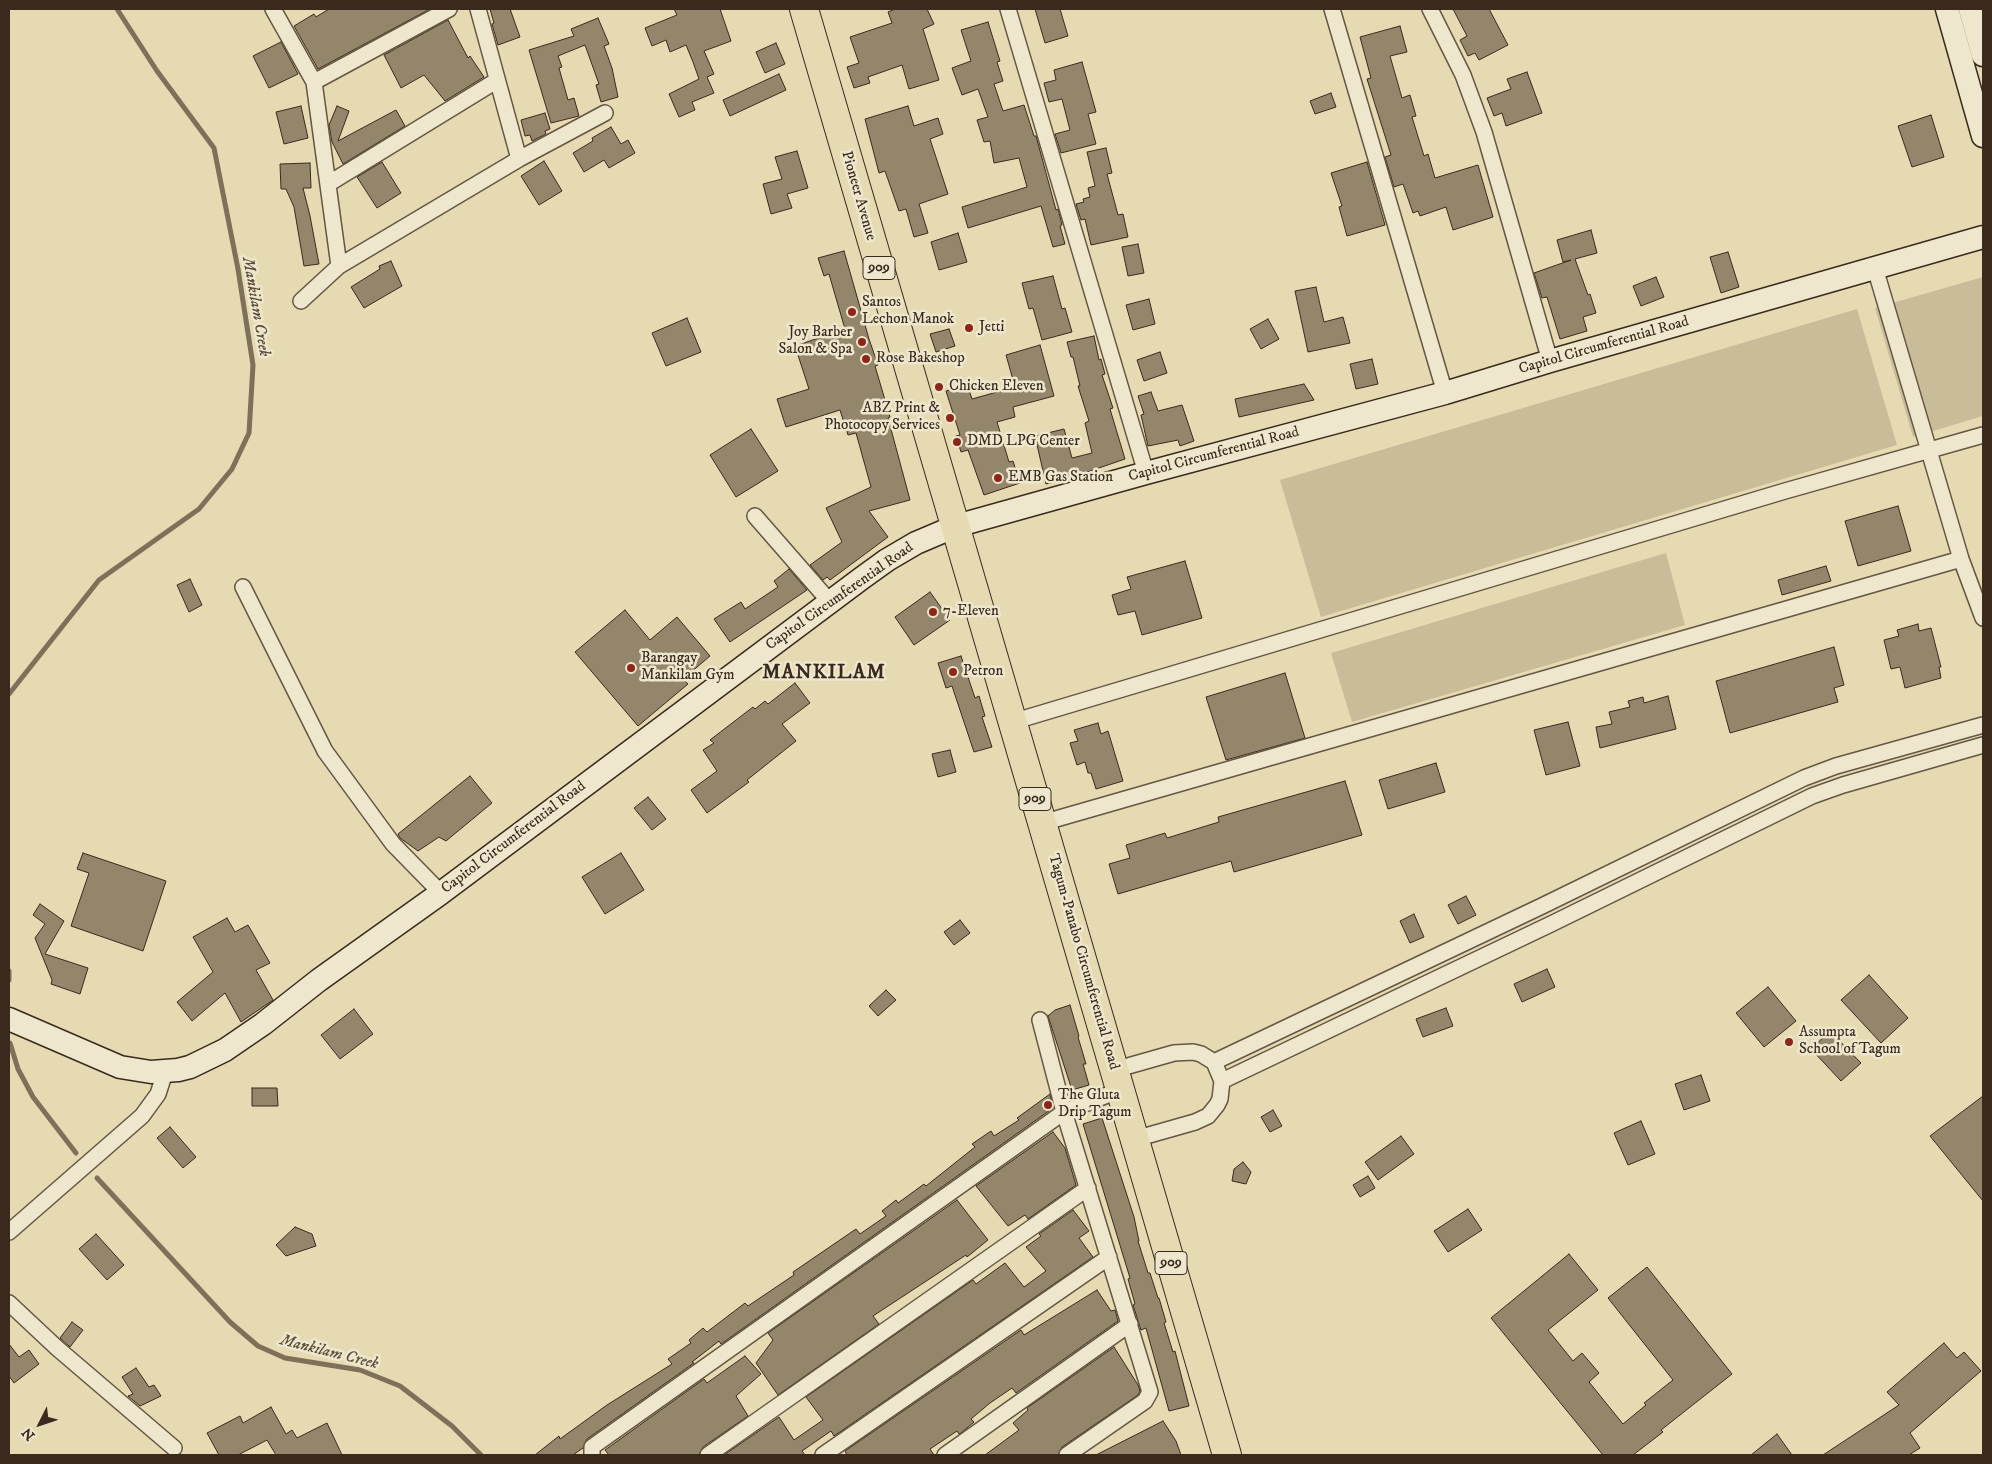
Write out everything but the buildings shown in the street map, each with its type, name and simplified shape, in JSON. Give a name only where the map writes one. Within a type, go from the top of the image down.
[{"type":"highway","name":"Pioneer Avenue","points":[[804,9],[956,526]]},
{"type":"highway","name":"Tagum-Panabo Circumferential Road","points":[[956,526],[1227,1455]]},
{"type":"main road","points":[[1947,9],[1983,136]]},
{"type":"main road","points":[[1970,9],[1983,55]]},
{"type":"main road","name":"Capitol Circumferential Road","points":[[9,1019],[120,1066],[137,1071],[165,1072],[178,1070],[207,1060],[243,1038],[319,980],[441,893],[887,560],[911,546],[956,526],[1444,393],[1983,237]]},
{"type":"street","points":[[314,82],[449,9]]},
{"type":"street","points":[[478,9],[496,81],[519,159]]},
{"type":"street","points":[[1008,9],[1146,473]]},
{"type":"street","points":[[1332,9],[1444,393]]},
{"type":"street","points":[[1430,9],[1463,75],[1484,132],[1550,361]]},
{"type":"street","points":[[278,11],[314,82],[338,266]]},
{"type":"street","points":[[328,184],[496,81]]},
{"type":"street","points":[[301,301],[338,266],[519,159],[605,113]]},
{"type":"street","points":[[1875,268],[1961,559],[1983,618]]},
{"type":"street","points":[[1012,722],[1929,449],[1983,435]]},
{"type":"street","points":[[755,516],[830,602]]},
{"type":"street","points":[[1042,823],[1961,559]]},
{"type":"street","points":[[243,588],[326,750],[393,844],[441,893]]},
{"type":"street","points":[[1214,1062],[1542,906],[1804,778],[1836,766],[1983,725]]},
{"type":"street","points":[[1222,1080],[1253,1067],[1551,924],[1812,796],[1843,784],[1983,745]]},
{"type":"street","points":[[1542,906],[1551,924]]},
{"type":"street","points":[[1355,995],[1364,1013]]},
{"type":"street","points":[[1040,1020],[1064,1112],[1150,1392],[1145,1401],[1067,1455]]},
{"type":"street","points":[[1245,1048],[1253,1067]]},
{"type":"street","points":[[592,1455],[592,1447],[1064,1112],[1117,1080],[1184,1052],[1201,1054],[1214,1062],[1222,1080],[1222,1090],[1217,1105],[1202,1120],[1135,1139]]},
{"type":"street","points":[[9,1232],[142,1116],[158,1094],[165,1072]]},
{"type":"street","points":[[708,1455],[1088,1188]]},
{"type":"street","points":[[823,1455],[1109,1257]]},
{"type":"street","points":[[9,1303],[57,1348],[174,1448]]},
{"type":"street","points":[[945,1455],[1130,1324]]},
{"type":"shaded area","points":[[1983,277],[1983,416],[1913,437],[1875,308]]},
{"type":"shaded area","points":[[1857,309],[1897,445],[1321,617],[1280,480]]},
{"type":"shaded area","points":[[1666,553],[1685,625],[1352,722],[1331,653]]},
{"type":"waterway","name":"Mankilam Creek","points":[[9,694],[99,580],[199,509],[232,469],[249,433],[253,365],[238,269],[214,148],[157,71],[117,9]]},
{"type":"waterway","name":"Mankilam Creek","points":[[9,971],[9,980]]},
{"type":"waterway","name":"Mankilam Creek","points":[[10,1043],[18,1069],[33,1097],[76,1153]]},
{"type":"waterway","name":"Mankilam Creek","points":[[97,1178],[230,1322],[258,1346],[285,1358],[360,1370],[400,1386],[452,1426],[481,1455]]},
{"type":"place","name":"Santos Lechon Manok","points":[[852,312]]},
{"type":"place","name":"Jetti","points":[[969,328]]},
{"type":"place","name":"Joy Barber Salon & Spa","points":[[862,342]]},
{"type":"place","name":"Rose Bakeshop","points":[[866,359]]},
{"type":"place","name":"Chicken Eleven","points":[[939,387]]},
{"type":"place","name":"ABZ Print & Photocopy Services","points":[[950,418]]},
{"type":"place","name":"DMD LPG Center","points":[[957,442]]},
{"type":"place","name":"EMB Gas Station","points":[[998,478]]},
{"type":"place","name":"7-Eleven","points":[[933,612]]},
{"type":"place","name":"Barangay Mankilam Gym","points":[[631,668]]},
{"type":"place","name":"Petron","points":[[953,672]]},
{"type":"place","name":"Assumpta School of Tagum","points":[[1789,1042]]},
{"type":"place","name":"The Gluta Drip Tagum","points":[[1048,1105]]},
{"type":"district","name":"MANKILAM","points":[[824,674]]}]
